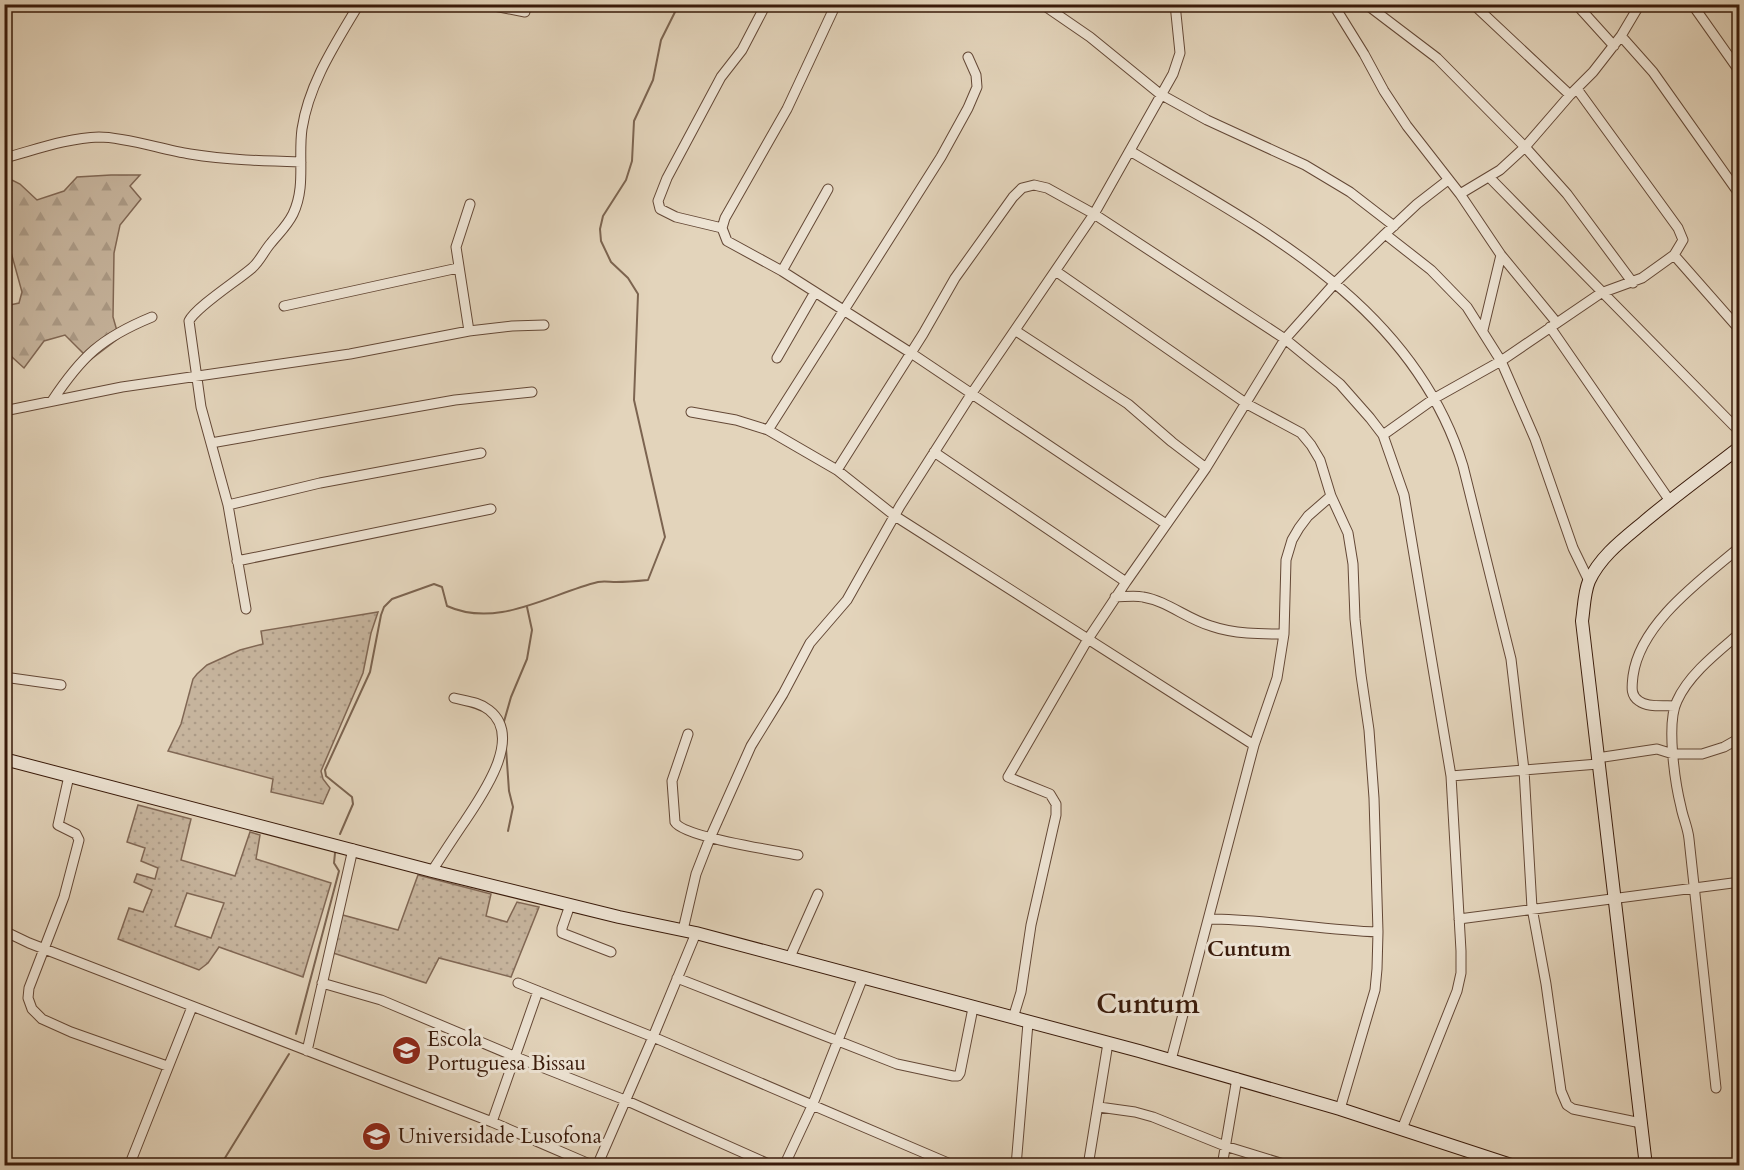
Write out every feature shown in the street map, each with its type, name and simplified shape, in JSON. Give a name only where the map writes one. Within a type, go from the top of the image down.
[{"type":"main road","points":[[1646,1166],[1582,621],[1589,581],[1602,560],[1670,501],[1740,447]]},
{"type":"main road","points":[[4,759],[432,871],[570,905],[690,931],[790,957],[1236,1078],[1514,1166]]},
{"type":"street","points":[[246,609],[228,505],[196,377],[188,326],[191,315],[253,267],[282,232],[299,201],[302,128],[313,91],[321,70],[359,4]]},
{"type":"street","points":[[484,4],[525,12]]},
{"type":"street","points":[[722,228],[676,217],[660,209],[658,201],[667,178],[721,77],[742,50],[766,4]]},
{"type":"street","points":[[836,4],[787,109],[725,218],[722,228],[727,241],[782,271],[911,353],[1166,524]]},
{"type":"street","points":[[1042,4],[1096,42],[1160,94],[1207,120],[1313,170],[1350,192],[1394,226]]},
{"type":"street","points":[[4,931],[192,1007],[492,1122],[596,1166],[677,978],[690,931],[696,874],[756,737],[783,694],[810,643],[848,600],[934,452],[1094,214],[1173,74],[1180,53],[1175,4]]},
{"type":"street","points":[[1333,4],[1364,54],[1383,92],[1460,194],[1501,255],[1553,325],[1670,501]]},
{"type":"street","points":[[1366,4],[1437,58],[1525,147],[1567,194],[1633,283]]},
{"type":"street","points":[[1383,435],[1435,398],[1501,361],[1601,293],[1633,283],[1674,255],[1683,240],[1678,228],[1573,92],[1473,4]]},
{"type":"street","points":[[1576,4],[1614,46]]},
{"type":"street","points":[[1460,194],[1489,177],[1525,147],[1614,46],[1640,4]]},
{"type":"street","points":[[1692,4],[1740,72]]},
{"type":"street","points":[[1621,36],[1653,72],[1740,195]]},
{"type":"street","points":[[768,429],[941,157],[974,97],[975,75],[968,57]]},
{"type":"street","points":[[4,158],[73,140],[99,137],[114,138],[193,155],[301,162]]},
{"type":"street","points":[[1130,151],[1262,230],[1335,283],[1401,348],[1435,398],[1463,466],[1511,659],[1524,770],[1532,908],[1563,1098],[1567,1106],[1574,1109],[1641,1123]]},
{"type":"street","points":[[1489,177],[1740,432]]},
{"type":"street","points":[[1013,1018],[1021,992],[1028,942],[1056,815],[1056,804],[1050,794],[1008,777],[1088,639],[1206,468],[1285,339],[1335,283],[1385,234],[1417,204],[1448,180]]},
{"type":"street","points":[[837,470],[956,278],[1013,197],[1023,188],[1034,185],[1047,188],[1094,214],[1285,339],[1340,384],[1370,418],[1383,435],[1404,495],[1450,776],[1459,919],[1461,973],[1457,991],[1402,1129]]},
{"type":"street","points":[[782,271],[828,189]]},
{"type":"street","points":[[469,331],[458,268],[457,241],[470,204]]},
{"type":"street","points":[[1385,234],[1445,284],[1467,307],[1483,330],[1501,361],[1535,439],[1573,548],[1589,581]]},
{"type":"street","points":[[1483,330],[1501,255]]},
{"type":"street","points":[[1674,255],[1740,330]]},
{"type":"street","points":[[284,306],[458,268]]},
{"type":"street","points":[[1057,272],[1247,404],[1301,433],[1320,460],[1331,496],[1348,533],[1353,564],[1360,675],[1369,730],[1374,798],[1377,969],[1375,990],[1340,1110]]},
{"type":"street","points":[[777,358],[815,292]]},
{"type":"street","points":[[51,400],[76,365],[91,351],[131,326],[152,317]]},
{"type":"street","points":[[4,411],[122,387],[350,354],[469,331],[544,325]]},
{"type":"street","points":[[1016,330],[1128,404],[1206,468]]},
{"type":"street","points":[[211,443],[455,400],[532,392]]},
{"type":"street","points":[[691,412],[736,420],[768,429],[837,470],[895,516],[1254,745]]},
{"type":"street","points":[[934,452],[1126,582]]},
{"type":"street","points":[[228,505],[320,483],[482,453]]},
{"type":"street","points":[[1172,1060],[1220,868],[1254,745],[1277,678],[1284,634],[1286,560],[1292,540],[1308,516],[1331,496]]},
{"type":"street","points":[[237,561],[491,509]]},
{"type":"street","points":[[1675,706],[1648,705],[1640,703],[1634,697],[1631,688],[1639,656],[1660,621],[1683,596],[1740,548]]},
{"type":"street","points":[[1115,597],[1143,597],[1158,602],[1187,618],[1222,629],[1260,634],[1284,634]]},
{"type":"street","points":[[1716,1088],[1689,839],[1680,802],[1673,754],[1672,714],[1686,686],[1740,633]]},
{"type":"street","points":[[4,677],[60,686]]},
{"type":"street","points":[[432,871],[492,780],[499,762],[501,748],[499,724],[489,710],[478,704],[454,698]]},
{"type":"street","points":[[688,734],[672,780],[677,826],[685,831],[710,838],[798,855]]},
{"type":"street","points":[[1450,776],[1598,761],[1657,749],[1687,755],[1713,752],[1740,738]]},
{"type":"street","points":[[69,776],[58,825],[76,834],[79,840],[64,897],[29,988],[28,998],[32,1009],[42,1019],[71,1032],[167,1066]]},
{"type":"street","points":[[307,1051],[353,849]]},
{"type":"street","points":[[1459,919],[1740,882]]},
{"type":"street","points":[[790,957],[818,894]]},
{"type":"street","points":[[570,905],[562,933],[611,952]]},
{"type":"street","points":[[1209,919],[1377,932]]},
{"type":"street","points":[[784,1166],[812,1106],[863,977]]},
{"type":"street","points":[[677,978],[838,1042],[918,1070],[958,1076],[973,1008]]},
{"type":"street","points":[[322,983],[381,1000],[625,1100],[773,1166]]},
{"type":"street","points":[[518,983],[948,1163],[948,1166]]},
{"type":"street","points":[[492,1122],[538,991]]},
{"type":"street","points":[[129,1166],[192,1007]]},
{"type":"street","points":[[1016,1166],[1028,1023]]},
{"type":"street","points":[[1088,1166],[1108,1043]]},
{"type":"street","points":[[1222,1166],[1236,1078]]},
{"type":"street","points":[[1099,1107],[1153,1117],[1225,1146],[1290,1166]]},
{"type":"green space","points":[[140,175],[130,186],[141,199],[120,225],[114,253],[113,317],[119,338],[90,360],[65,335],[44,341],[24,368],[12,357],[5,345],[5,306],[19,303],[22,292],[9,245],[5,245],[4,176],[20,184],[37,200],[64,191],[77,177]]},
{"type":"green space","points":[[378,612],[363,673],[321,771],[323,779],[330,788],[323,804],[271,792],[273,779],[168,751],[181,724],[193,679],[207,665],[240,650],[263,644],[261,631]]},
{"type":"green space","points":[[138,805],[191,819],[181,860],[235,876],[250,832],[260,835],[256,859],[331,883],[303,977],[219,947],[208,963],[199,970],[118,939],[129,908],[143,912],[152,890],[134,882],[137,874],[155,879],[158,868],[141,861],[145,848],[127,842]],"holes":[[[187,893],[224,903],[211,938],[175,926]]]},
{"type":"green space","points":[[418,875],[491,894],[486,916],[507,922],[517,902],[539,907],[511,977],[439,958],[426,983],[330,952],[339,914],[398,930]]},
{"type":"waterway","points":[[340,834],[353,804],[352,797],[326,776],[325,770],[370,672],[381,615],[384,607],[392,599],[434,584],[442,587],[447,606],[466,612],[485,614],[523,607],[598,582],[648,580],[665,537],[634,400],[638,294],[628,278],[611,262],[601,241],[600,229],[603,216],[626,180],[632,161],[634,121],[653,80],[661,40],[679,4]]},
{"type":"waterway","points":[[503,725],[511,697],[527,659],[532,630],[527,607]]},
{"type":"waterway","points":[[506,748],[509,791],[513,807],[508,831]]},
{"type":"waterway","points":[[296,1034],[339,871],[334,863],[335,853]]},
{"type":"waterway","points":[[220,1166],[289,1054]]},
{"type":"place","name":"Escola Portuguesa Bissau","points":[[406,1051]]},
{"type":"place","name":"Universidade Lusofona","points":[[377,1136]]},
{"type":"district","name":"Cuntum","points":[[1249,949]]},
{"type":"district","name":"Cuntum","points":[[1148,1004]]}]
